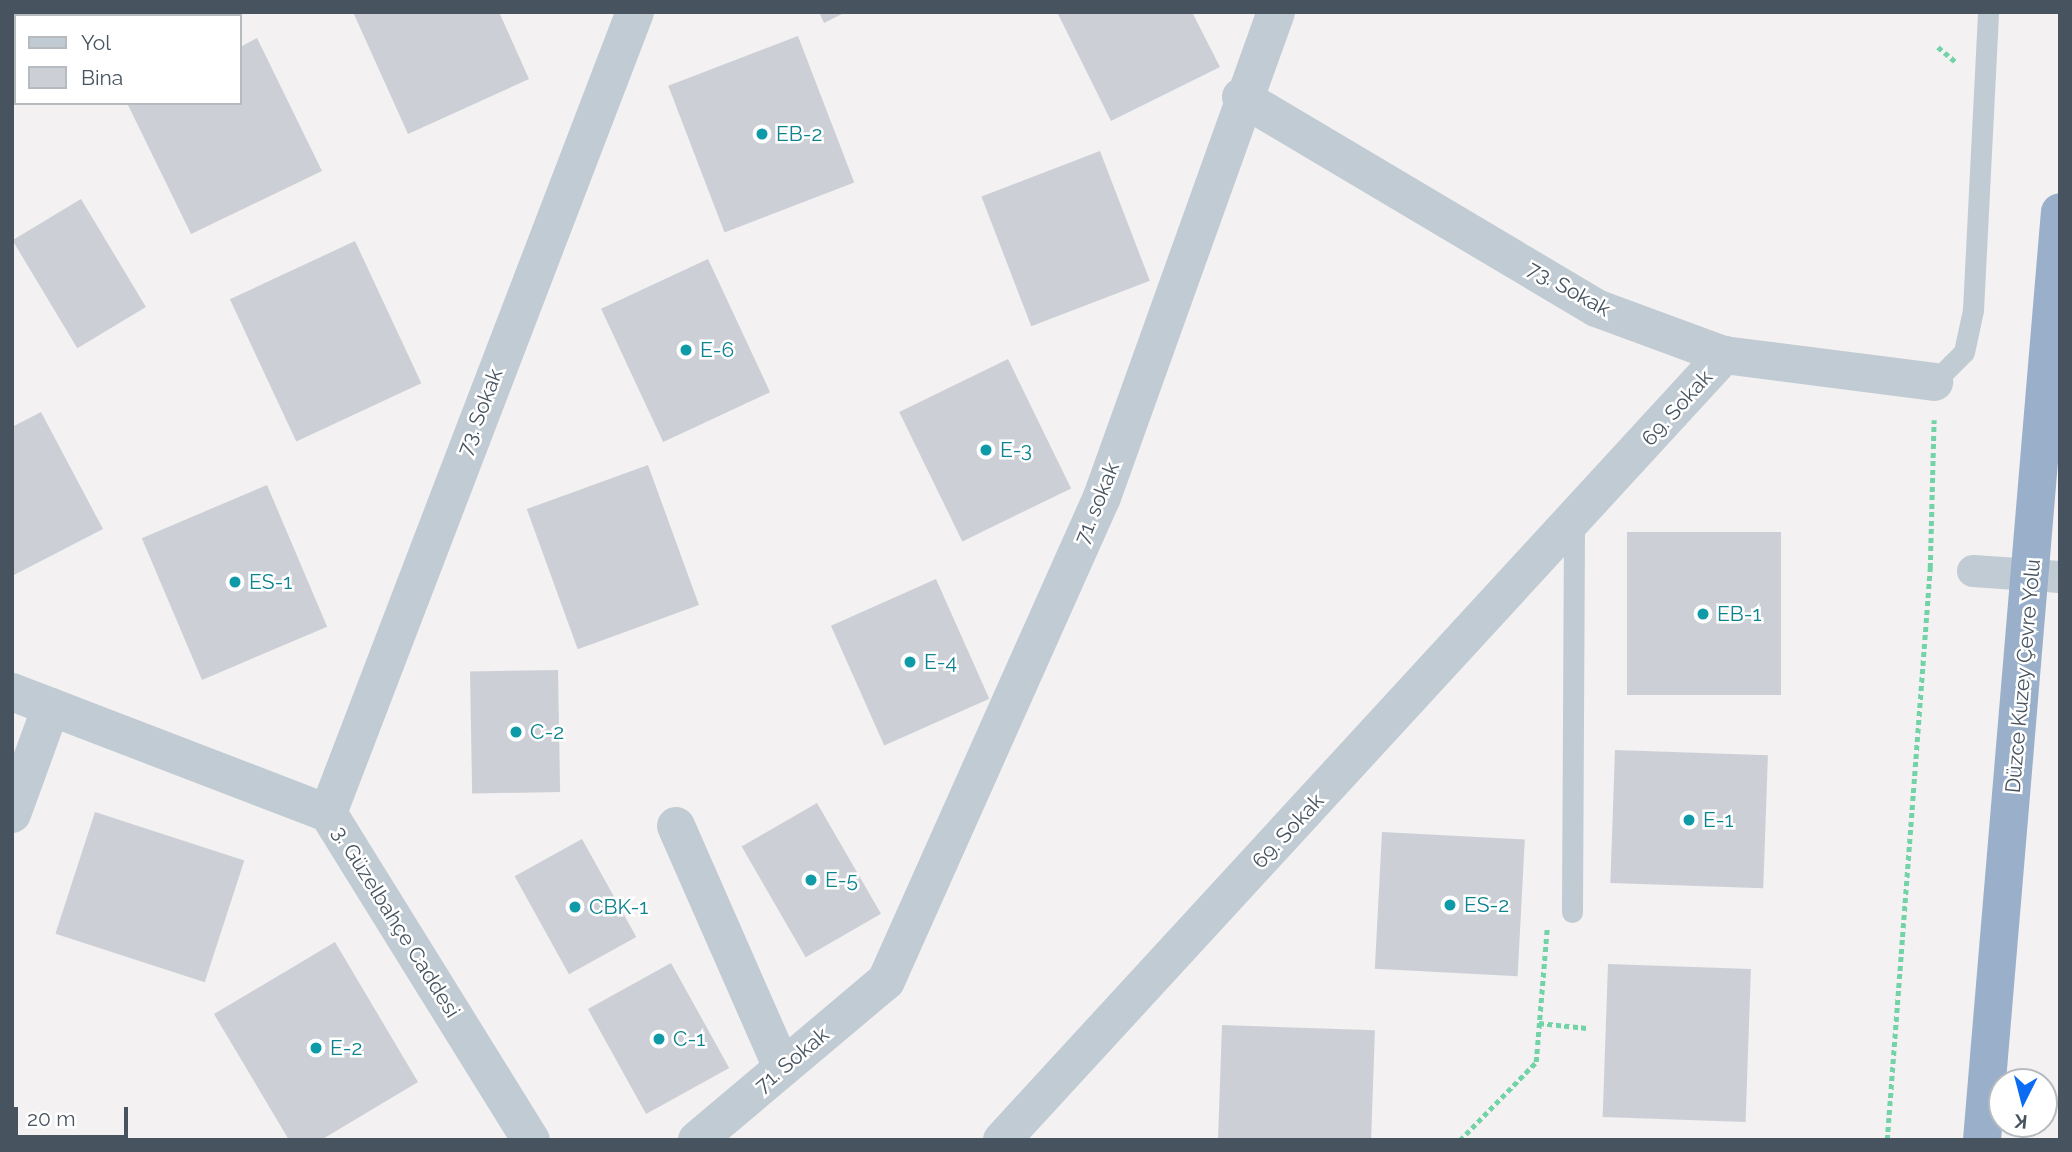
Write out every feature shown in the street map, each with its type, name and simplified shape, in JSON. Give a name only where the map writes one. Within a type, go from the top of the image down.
[{"type":"highway","name":"Düzce Kuzey Çevre Yolu","points":[[1982,1140],[1984,1063],[2006,881],[2060,212]]},
{"type":"highway","points":[[1954,1140],[1984,1063]]},
{"type":"street","name":"73. Sokak","points":[[328,813],[635,12]]},
{"type":"street","name":"71. sokak","points":[[886,981],[1102,497],[1241,97],[1276,12]]},
{"type":"street","name":"73. Sokak","points":[[1241,97],[1596,308],[1724,355],[1934,382]]},
{"type":"street","name":"69. Sokak","points":[[1002,1140],[1574,523],[1724,355]]},
{"type":"street","points":[[1973,571],[2060,577]]},
{"type":"street","name":"3. Güzelbahçe Caddesi","points":[[12,692],[328,813],[531,1140]]},
{"type":"street","points":[[12,814],[51,706]]},
{"type":"street","points":[[676,826],[782,1068]]},
{"type":"street","name":"71. Sokak","points":[[697,1140],[886,981]]},
{"type":"lane","points":[[1934,382],[1964,352],[1973,310],[1988,12]]},
{"type":"lane","points":[[1572,912],[1574,523]]},
{"type":"path","points":[[1938,47],[1961,66]]},
{"type":"path","points":[[1887,1140],[1930,568],[1934,382]]},
{"type":"path","points":[[1460,1140],[1535,1062],[1548,913],[1572,912]]},
{"type":"path","points":[[1539,1023],[1587,1028]]},
{"type":"building","points":[[353,12],[499,12],[529,79],[408,134]]},
{"type":"building","points":[[819,12],[846,12],[824,23]]},
{"type":"building","points":[[1057,12],[1192,12],[1220,67],[1111,121]]},
{"type":"building","name":"EB-2","points":[[798,36],[854,183],[724,232],[668,86]]},
{"type":"building","points":[[257,38],[322,171],[191,234],[128,105],[242,105],[242,46]]},
{"type":"building","points":[[1100,151],[1150,281],[1031,326],[981,197]]},
{"type":"building","points":[[81,199],[146,307],[77,348],[12,240]]},
{"type":"building","points":[[355,241],[421,383],[296,442],[230,299]]},
{"type":"building","name":"E-6","points":[[708,259],[770,392],[663,442],[601,309]]},
{"type":"building","name":"E-3","points":[[1008,359],[1071,488],[962,541],[899,412]]},
{"type":"building","points":[[41,412],[103,529],[12,576],[12,427]]},
{"type":"building","points":[[648,465],[699,605],[578,649],[527,509]]},
{"type":"building","name":"ES-1","points":[[267,485],[327,627],[202,680],[142,538]]},
{"type":"building","name":"EB-1","points":[[1627,532],[1781,532],[1781,695],[1627,695]]},
{"type":"building","name":"E-4","points":[[936,579],[989,699],[884,745],[831,626]]},
{"type":"building","name":"C-2","points":[[558,670],[560,792],[472,794],[470,672]]},
{"type":"building","name":"E-1","points":[[1615,750],[1768,755],[1763,888],[1610,883]]},
{"type":"building","name":"E-5","points":[[817,803],[881,914],[806,957],[742,846]]},
{"type":"building","points":[[95,812],[244,861],[205,982],[55,934]]},
{"type":"building","name":"ES-2","points":[[1382,832],[1525,839],[1518,976],[1375,969]]},
{"type":"building","name":"CBK-1","points":[[582,839],[636,937],[569,974],[515,876]]},
{"type":"building","name":"E-2","points":[[335,942],[418,1082],[321,1140],[289,1140],[214,1014]]},
{"type":"building","name":"C-1","points":[[671,963],[729,1068],[646,1114],[588,1009]]},
{"type":"building","points":[[1608,964],[1751,969],[1746,1122],[1603,1117]]},
{"type":"building","points":[[1222,1025],[1375,1030],[1371,1140],[1218,1140]]},
{"type":"place","name":"EB-2","points":[[762,134]]},
{"type":"place","name":"E-6","points":[[686,350]]},
{"type":"place","name":"E-3","points":[[986,450]]},
{"type":"place","name":"ES-1","points":[[235,582]]},
{"type":"place","name":"EB-1","points":[[1703,614]]},
{"type":"place","name":"E-4","points":[[910,662]]},
{"type":"place","name":"C-2","points":[[516,732]]},
{"type":"place","name":"E-1","points":[[1689,820]]},
{"type":"place","name":"E-5","points":[[811,880]]},
{"type":"place","name":"ES-2","points":[[1450,905]]},
{"type":"place","name":"CBK-1","points":[[575,907]]},
{"type":"place","name":"C-1","points":[[659,1039]]},
{"type":"place","name":"E-2","points":[[316,1048]]}]
